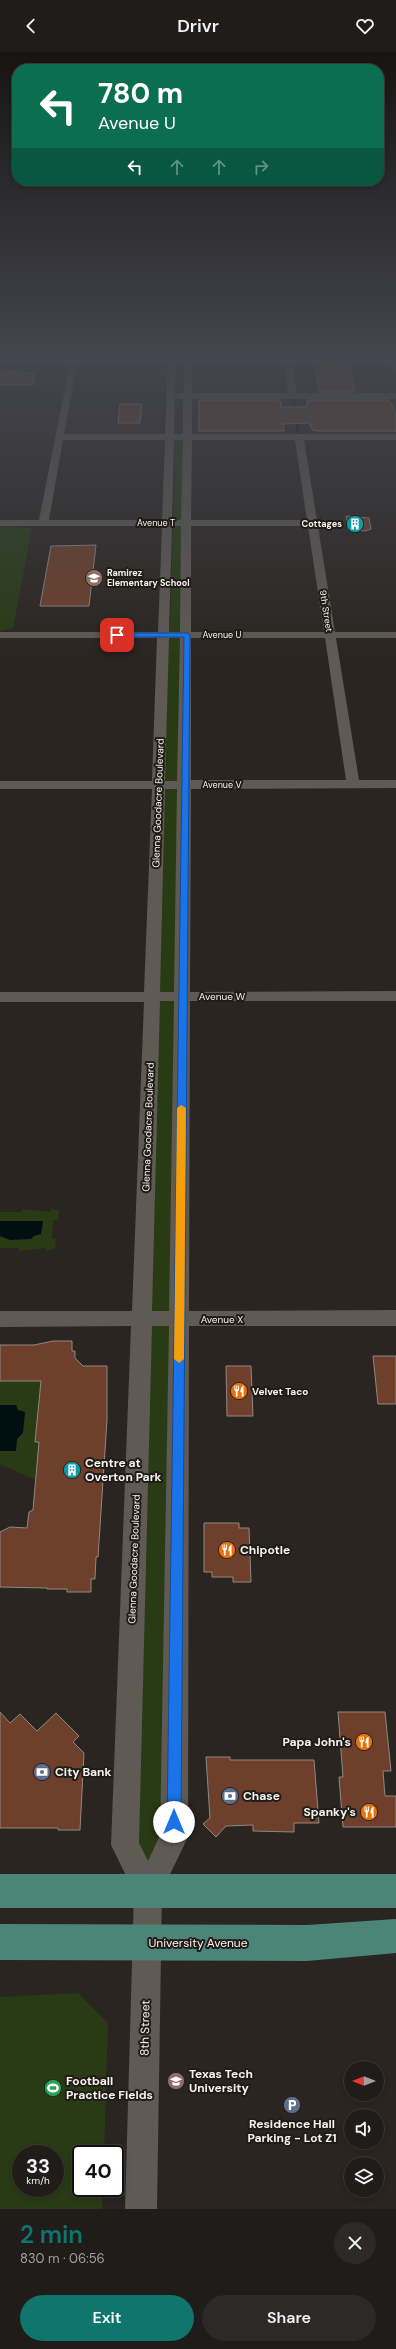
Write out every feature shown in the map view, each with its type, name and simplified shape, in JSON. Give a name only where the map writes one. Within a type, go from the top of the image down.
[{"type":"main road","points":[[0,1891],[396,1891]]},
{"type":"main road","name":"University Avenue","points":[[0,1942],[306,1942],[396,1936]]},
{"type":"street","points":[[43,523],[56,459]]},
{"type":"street","name":"Glenna Goodacre Boulevard","points":[[148,1890],[125,1845],[169,459]]},
{"type":"street","name":"Glenna Goodacre Boulevard","points":[[147,1942],[148,1890],[174,1837],[188,459]]},
{"type":"street","name":"9th Street","points":[[302,459],[353,784]]},
{"type":"street","name":"Avenue T","points":[[0,523],[312,523]]},
{"type":"street","name":"Avenue U","points":[[0,635],[396,635]]},
{"type":"street","name":"Avenue V","points":[[0,785],[396,784]]},
{"type":"street","name":"Avenue W","points":[[0,997],[396,996]]},
{"type":"street","name":"Avenue X","points":[[0,1319],[396,1318]]},
{"type":"street","name":"8th Street","points":[[141,2209],[147,1942]]},
{"type":"green space","points":[[175,459],[186,459],[163,1844],[148,1880],[131,1847],[166,644],[170,624]]},
{"type":"green space","points":[[0,526],[32,528],[13,628],[0,631]]},
{"type":"green space","points":[[22,1209],[51,1212],[51,1209],[59,1211],[58,1220],[53,1220],[52,1239],[56,1239],[55,1248],[46,1251],[46,1248],[19,1251],[19,1248],[0,1248],[0,1212],[22,1212]]},
{"type":"green space","points":[[0,1381],[43,1381],[35,1442],[39,1442],[41,1478],[31,1478],[0,1464]]},
{"type":"green space","name":"Football Practice Fields","points":[[78,1993],[108,2023],[104,2145],[72,2145],[72,2197],[103,2197],[102,2209],[0,2209],[0,1997]]},
{"type":"shaded area","points":[[0,1221],[43,1221],[41,1234],[34,1236],[31,1239],[10,1240],[0,1236]]},
{"type":"shaded area","points":[[0,1405],[16,1405],[18,1410],[25,1412],[23,1433],[17,1439],[16,1451],[0,1451]]},
{"type":"building","name":"Cottages","points":[[346,516],[369,518],[371,529],[365,531],[348,529]]},
{"type":"building","points":[[96,545],[89,606],[40,606],[51,546]]},
{"type":"building","name":"Centre at Overton Park","points":[[53,1341],[72,1341],[72,1351],[75,1351],[75,1358],[83,1366],[107,1366],[107,1420],[98,1557],[96,1557],[95,1579],[91,1579],[91,1592],[67,1592],[67,1589],[0,1587],[0,1532],[10,1527],[27,1528],[29,1512],[33,1510],[39,1442],[35,1442],[41,1381],[0,1381],[0,1345],[34,1345]]},
{"type":"building","points":[[373,1356],[396,1356],[396,1404],[378,1404]]},
{"type":"building","name":"Velvet Taco","points":[[226,1366],[251,1366],[253,1416],[227,1416]]},
{"type":"building","name":"Chipotle","points":[[204,1523],[239,1523],[239,1528],[249,1528],[251,1582],[233,1582],[233,1577],[212,1577],[212,1572],[204,1572]]},
{"type":"building","name":"City Bank","points":[[0,1712],[10,1723],[20,1714],[37,1731],[56,1713],[79,1736],[73,1742],[84,1753],[80,1830],[58,1830],[58,1828],[0,1828]]},
{"type":"building","points":[[338,1712],[385,1712],[391,1771],[383,1771],[385,1796],[396,1796],[396,1827],[343,1827],[339,1777],[343,1777]]},
{"type":"building","points":[[206,1757],[230,1757],[230,1760],[314,1760],[319,1823],[294,1823],[294,1832],[253,1831],[253,1825],[226,1826],[216,1837],[203,1824],[210,1818]]},
{"type":"slow traffic","points":[[179,1359],[181,1108]]},
{"type":"place","name":"Cottages","points":[[355,524]]},
{"type":"place","name":"Ramirez Elementary School","points":[[94,578]]},
{"type":"place","name":"Velvet Taco","points":[[239,1391]]},
{"type":"place","name":"Centre at Overton Park","points":[[72,1470]]},
{"type":"place","name":"Chipotle","points":[[227,1550]]},
{"type":"place","name":"Papa John's","points":[[364,1742]]},
{"type":"place","name":"City Bank","points":[[42,1772]]},
{"type":"place","name":"Chase","points":[[230,1796]]},
{"type":"place","name":"Spanky's","points":[[369,1812]]},
{"type":"place","name":"Texas Tech University","points":[[176,2081]]},
{"type":"place","name":"Football Practice Fields","points":[[53,2088]]},
{"type":"place","name":"Residence Hall Parking - Lot Z1","points":[[292,2105]]},
{"type":"route","points":[[117,635],[187,635],[174,1822]]}]
